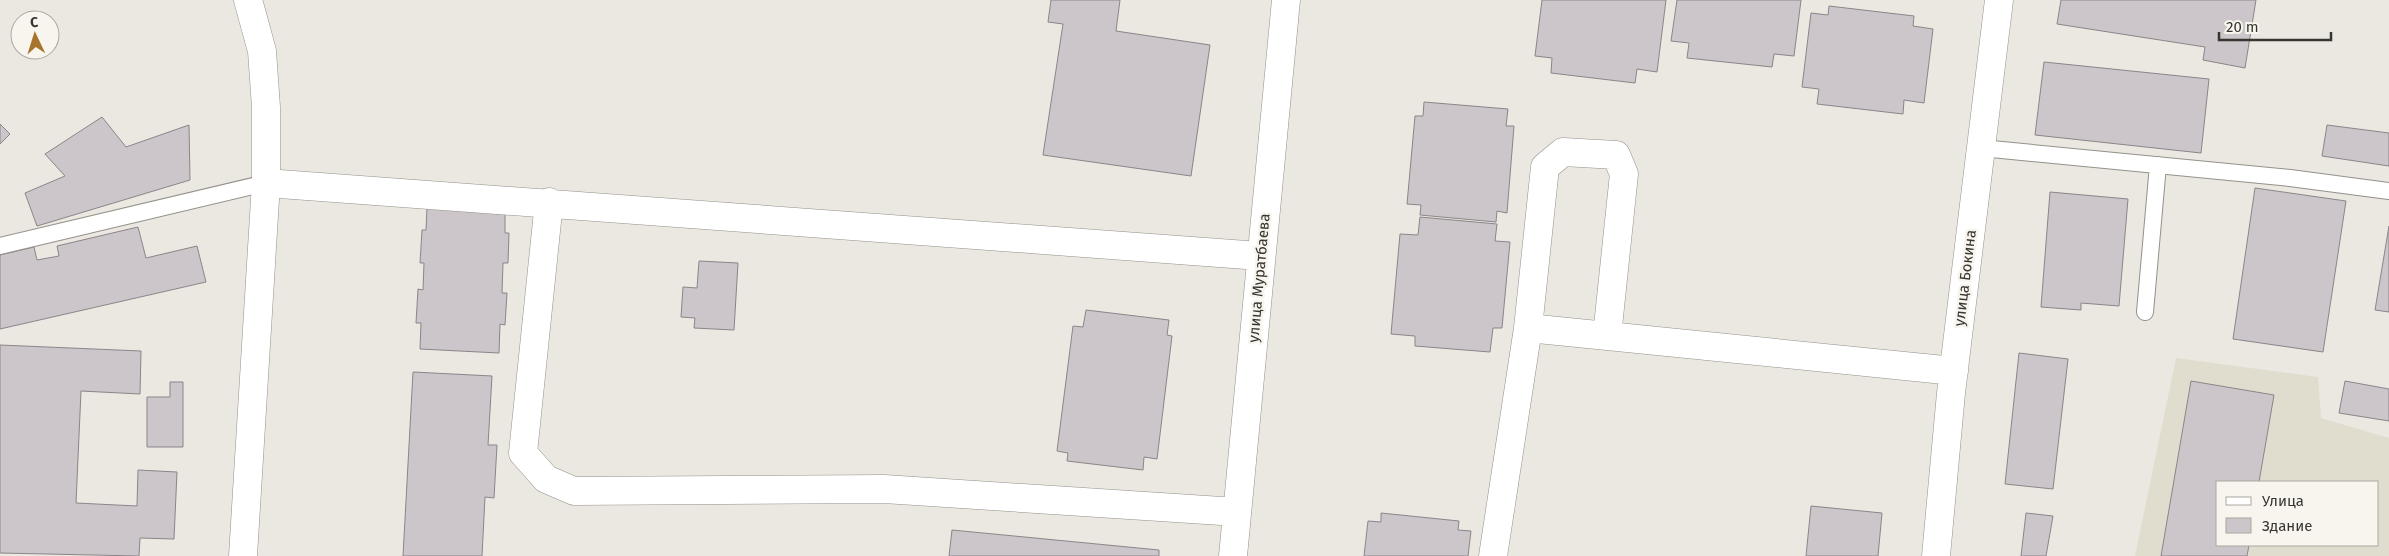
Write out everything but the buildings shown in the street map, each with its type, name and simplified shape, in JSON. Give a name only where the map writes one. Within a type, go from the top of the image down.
[{"type":"street","points":[[243,556],[266,183],[266,107],[262,51],[248,0]]},
{"type":"street","name":"улица Муратбаева","points":[[1233,556],[1260,256],[1286,0]]},
{"type":"street","name":"улица Бокина","points":[[1936,556],[1954,371],[1999,0]]},
{"type":"street","points":[[1493,556],[1528,328],[1545,167],[1563,152],[1616,155],[1624,174],[1607,336]]},
{"type":"street","points":[[266,183],[549,202],[1260,256]]},
{"type":"street","points":[[549,202],[523,453],[546,479],[574,492],[884,489],[1237,512]]},
{"type":"street","points":[[1528,328],[1954,371]]},
{"type":"lane","points":[[1981,148],[2158,165],[2389,191]]},
{"type":"lane","points":[[2145,312],[2158,165]]},
{"type":"lane","points":[[0,246],[266,183]]},
{"type":"shaded area","points":[[2176,358],[2318,377],[2321,418],[2389,438],[2389,556],[2135,556]]}]
